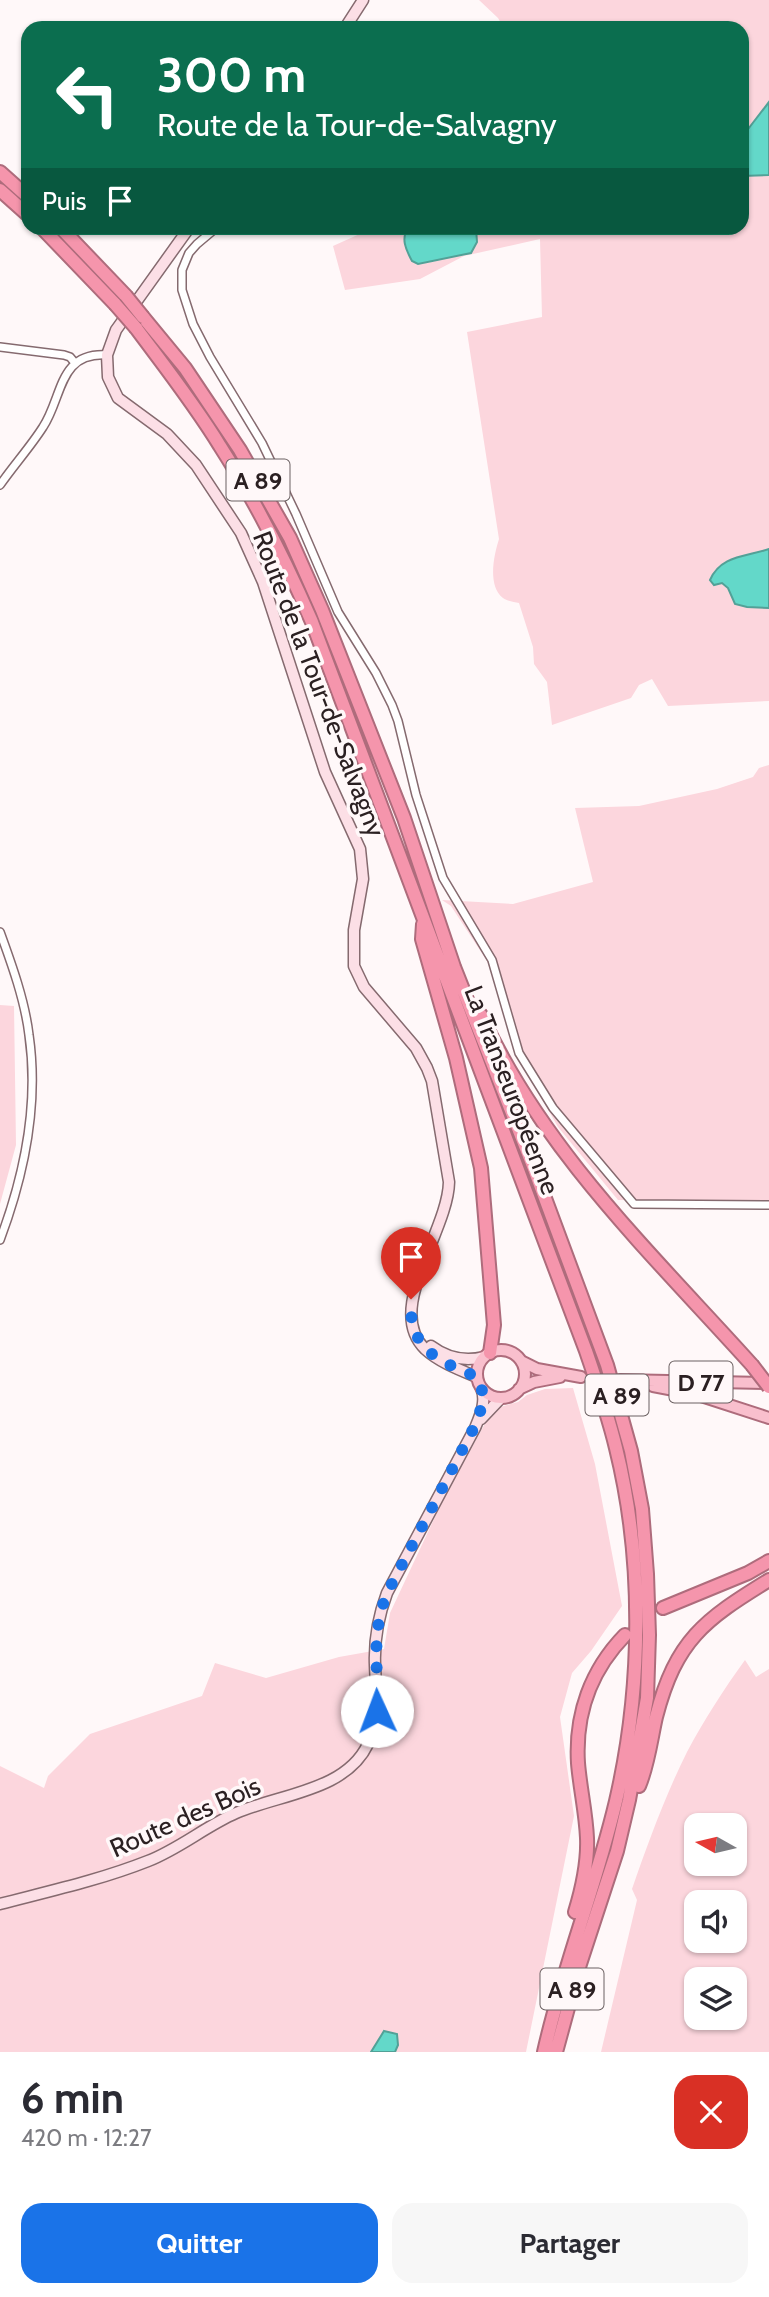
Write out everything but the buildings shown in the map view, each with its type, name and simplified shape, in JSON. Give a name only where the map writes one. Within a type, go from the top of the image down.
[{"type":"highway","points":[[0,172],[21,191]]},
{"type":"highway","points":[[0,190],[21,209]]},
{"type":"highway","name":"La Transeuropéenne","points":[[50,235],[120,300]]},
{"type":"highway","name":"La Transeuropéenne","points":[[67,235],[139,322],[220,446],[292,577],[312,622],[599,1388],[617,1450],[628,1513],[636,1611],[632,1709],[616,1800],[544,2052]]},
{"type":"highway","name":"La Transeuropéenne","points":[[139,322],[159,334],[210,403],[240,450],[289,538],[327,622],[404,818],[454,967],[538,1178],[598,1339],[617,1396],[631,1451],[642,1509],[649,1635],[647,1698],[629,1800],[610,1877],[580,1964],[556,2052]]},
{"type":"highway","points":[[423,917],[422,939],[456,1058],[481,1168],[494,1325],[487,1355]]},
{"type":"highway","points":[[454,967],[467,984],[507,1066],[574,1166],[769,1385]]},
{"type":"highway","points":[[663,1608],[748,1573],[769,1561]]},
{"type":"highway","points":[[629,1800],[641,1783],[663,1693],[681,1652],[700,1628],[723,1608],[769,1580]]},
{"type":"highway","points":[[568,1961],[568,1940],[582,1890],[587,1840],[579,1763],[579,1722],[593,1678],[608,1654],[625,1635]]},
{"type":"main road","points":[[503,1350],[510,1352],[520,1361],[537,1370],[575,1377],[534,1382],[508,1397],[501,1398],[488,1394],[479,1382],[477,1370],[487,1355],[503,1350]]},
{"type":"main road","points":[[519,1389],[524,1375],[520,1361]]},
{"type":"main road","name":"D 77","points":[[620,1380],[769,1385]]},
{"type":"main road","points":[[633,1381],[695,1394],[769,1418]]},
{"type":"street","points":[[350,21],[363,0]]},
{"type":"street","points":[[0,485],[43,427],[65,376],[75,363],[88,355],[107,355],[116,330],[184,235]]},
{"type":"street","points":[[208,235],[190,253],[181,270],[186,307],[206,349],[261,443],[296,514],[338,612],[376,673],[392,705],[416,796],[443,878],[492,960],[519,1053],[553,1108],[634,1204],[769,1205]]},
{"type":"street","points":[[0,347],[64,355],[75,363]]},
{"type":"street","name":"Route de la Tour-de-Salvagny","points":[[107,355],[108,377],[118,398],[175,441],[196,465],[241,533],[263,582],[325,772],[360,849],[363,879],[354,930],[354,966],[364,986],[416,1048],[427,1068],[432,1081],[449,1182],[446,1208],[411,1299],[413,1324]]},
{"type":"street","points":[[0,932],[29,1033],[32,1096],[25,1152],[10,1213],[0,1240]]},
{"type":"street","points":[[413,1324],[430,1345],[445,1355],[471,1360],[487,1355]]},
{"type":"street","points":[[413,1324],[415,1334],[427,1351],[479,1382]]},
{"type":"street","name":"Route des Bois","points":[[0,1904],[72,1887],[149,1861],[233,1814],[330,1782],[351,1768],[368,1744],[377,1711],[376,1635],[381,1609],[475,1428],[484,1396],[479,1382]]},
{"type":"street","name":"Route des Bois","points":[[475,1428],[501,1398]]},
{"type":"shaded area","points":[[479,0],[769,0],[769,549],[753,555],[722,583],[728,588],[735,604],[769,608],[769,701],[668,706],[652,679],[639,685],[631,698],[552,725],[547,682],[534,664],[533,647],[519,603],[503,598],[493,578],[499,539],[467,332],[542,317],[540,239],[464,256],[420,279],[345,290],[333,246],[357,235],[749,235],[749,21],[500,21]]},
{"type":"shaded area","points":[[769,102],[769,175],[749,176],[749,128]]},
{"type":"shaded area","points":[[405,235],[476,235],[477,242],[471,253],[418,264],[412,261],[405,244]]},
{"type":"shaded area","points":[[769,549],[769,608],[735,604],[728,588],[722,583],[714,585],[710,580],[727,561]]},
{"type":"shaded area","points":[[769,765],[769,1202],[618,1200],[558,1127],[520,1055],[487,961],[451,906],[442,900],[513,904],[593,882],[575,808],[639,806],[717,789],[753,777],[759,768]]},
{"type":"shaded area","points":[[0,1005],[14,1006],[16,1145],[0,1204]]},
{"type":"shaded area","points":[[573,1388],[595,1464],[622,1606],[572,1673],[560,1717],[574,1816],[526,2052],[0,2052],[0,1766],[44,1788],[48,1776],[90,1734],[202,1696],[215,1663],[266,1678],[339,1657],[384,1649],[390,1613],[442,1502],[488,1418],[500,1407],[518,1402],[527,1395],[545,1389]]},
{"type":"shaded area","points":[[745,1660],[756,1677],[769,1669],[769,2052],[601,2052],[637,1900],[632,1889],[664,1803],[707,1716]]},
{"type":"shaded area","points":[[384,2031],[397,2034],[398,2045],[395,2052],[371,2052]]},
{"type":"route","points":[[377,1711],[376,1635],[381,1609],[475,1428],[484,1396],[477,1377],[438,1359],[419,1343],[411,1315],[411,1299]]}]
